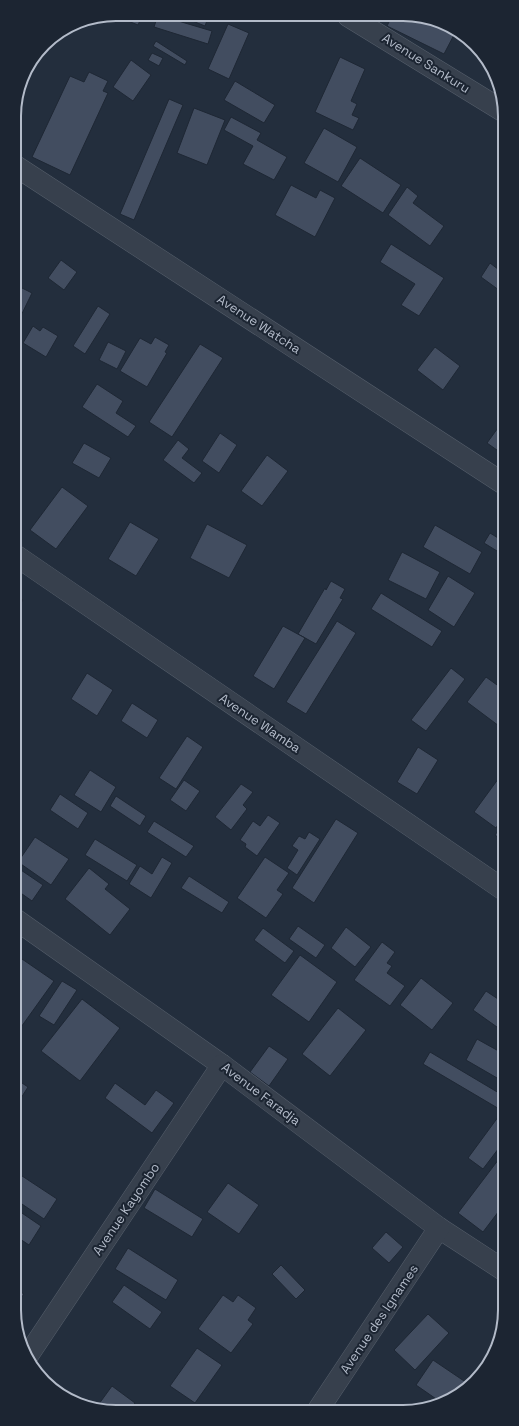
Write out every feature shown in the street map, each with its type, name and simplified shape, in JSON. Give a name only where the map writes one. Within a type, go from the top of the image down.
[{"type":"street","name":"Avenue Sankuru","points":[[356,21],[498,108]]},
{"type":"street","name":"Avenue Watcha","points":[[21,170],[498,480]]},
{"type":"street","name":"Avenue Wamba","points":[[21,559],[498,886]]},
{"type":"street","name":"Avenue Faradja","points":[[21,922],[222,1065],[439,1228],[498,1266]]},
{"type":"street","name":"Avenue Kayombo","points":[[31,1351],[222,1065]]},
{"type":"street","name":"Avenue des Ignames","points":[[321,1405],[439,1228]]},
{"type":"building","points":[[128,21],[140,21],[138,25]]},
{"type":"building","points":[[156,21],[178,21],[212,31],[208,44],[154,27]]},
{"type":"building","points":[[192,21],[207,21],[205,26]]},
{"type":"building","points":[[390,21],[415,22],[433,26],[454,36],[444,54],[387,26]]},
{"type":"building","points":[[228,24],[249,33],[229,79],[208,69]]},
{"type":"building","points":[[156,41],[187,61],[185,65],[153,46]]},
{"type":"building","points":[[152,53],[163,58],[159,66],[148,60]]},
{"type":"building","points":[[340,57],[365,69],[351,101],[357,104],[352,115],[359,118],[353,130],[315,112]]},
{"type":"building","points":[[131,60],[151,75],[133,101],[113,87]]},
{"type":"building","points":[[89,72],[108,81],[103,91],[108,93],[70,175],[32,157],[70,76],[84,82]]},
{"type":"building","points":[[235,81],[275,105],[264,123],[224,100]]},
{"type":"building","points":[[169,99],[183,105],[134,220],[120,214]]},
{"type":"building","points":[[194,108],[225,120],[207,165],[177,153]]},
{"type":"building","points":[[231,117],[261,133],[257,140],[287,157],[274,180],[243,164],[253,146],[224,130]]},
{"type":"building","points":[[324,128],[357,147],[338,182],[304,163]]},
{"type":"building","points":[[360,158],[401,185],[383,213],[341,186]]},
{"type":"building","points":[[291,185],[316,198],[320,190],[335,198],[315,237],[275,215]]},
{"type":"building","points":[[407,187],[418,196],[413,203],[444,226],[430,246],[388,215]]},
{"type":"building","points":[[391,244],[444,278],[419,316],[401,305],[415,284],[380,262]]},
{"type":"building","points":[[61,260],[77,272],[64,290],[48,278]]},
{"type":"building","points":[[490,263],[498,269],[498,289],[481,277]]},
{"type":"building","points":[[21,288],[32,293],[21,316]]},
{"type":"building","points":[[98,306],[110,314],[85,354],[73,346]]},
{"type":"building","points":[[33,326],[40,331],[43,327],[58,336],[46,357],[23,343]]},
{"type":"building","points":[[155,337],[169,345],[165,352],[167,353],[147,387],[120,371],[140,338],[151,344]]},
{"type":"building","points":[[108,342],[126,351],[117,369],[99,360]]},
{"type":"building","points":[[200,344],[223,358],[172,437],[149,422]]},
{"type":"building","points":[[435,347],[460,366],[443,390],[417,370]]},
{"type":"building","points":[[97,384],[123,401],[116,413],[136,426],[128,437],[82,407]]},
{"type":"building","points":[[498,428],[498,451],[487,443]]},
{"type":"building","points":[[220,433],[237,445],[219,473],[202,461]]},
{"type":"building","points":[[178,440],[189,449],[182,458],[202,473],[194,483],[163,460]]},
{"type":"building","points":[[84,443],[111,458],[99,478],[72,463]]},
{"type":"building","points":[[267,455],[288,471],[262,506],[241,491]]},
{"type":"building","points":[[62,487],[88,506],[56,549],[30,530]]},
{"type":"building","points":[[130,522],[159,539],[136,576],[108,559]]},
{"type":"building","points":[[207,524],[247,545],[229,578],[190,558]]},
{"type":"building","points":[[435,525],[482,552],[470,574],[423,547]]},
{"type":"building","points":[[490,533],[498,538],[498,549],[497,551],[484,543]]},
{"type":"building","points":[[402,552],[440,572],[426,599],[388,580]]},
{"type":"building","points":[[448,576],[475,593],[454,627],[428,610]]},
{"type":"building","points":[[331,581],[345,589],[340,598],[343,599],[316,644],[298,634],[325,588],[326,590]]},
{"type":"building","points":[[381,593],[442,631],[432,647],[371,609]]},
{"type":"building","points":[[337,621],[356,633],[306,714],[286,702]]},
{"type":"building","points":[[283,626],[305,638],[274,689],[253,676]]},
{"type":"building","points":[[451,668],[465,679],[426,731],[411,720]]},
{"type":"building","points":[[87,673],[113,690],[97,716],[71,699]]},
{"type":"building","points":[[486,677],[498,686],[498,725],[467,702]]},
{"type":"building","points":[[132,703],[158,720],[147,738],[121,721]]},
{"type":"building","points":[[187,736],[203,747],[176,789],[159,778]]},
{"type":"building","points":[[418,747],[438,760],[417,794],[397,782]]},
{"type":"building","points":[[90,770],[116,787],[101,812],[74,795]]},
{"type":"building","points":[[498,779],[498,825],[496,828],[474,812]]},
{"type":"building","points":[[184,780],[200,791],[186,811],[170,800]]},
{"type":"building","points":[[241,784],[253,792],[243,805],[247,809],[231,830],[215,817]]},
{"type":"building","points":[[60,794],[88,813],[78,829],[50,810]]},
{"type":"building","points":[[116,796],[146,816],[140,826],[110,806]]},
{"type":"building","points":[[268,815],[280,823],[257,856],[245,847],[246,844],[240,840],[253,821],[260,826]]},
{"type":"building","points":[[336,819],[358,833],[314,903],[292,888]]},
{"type":"building","points":[[154,821],[194,846],[186,857],[147,832]]},
{"type":"building","points":[[498,831],[498,837],[495,835]]},
{"type":"building","points":[[309,832],[320,839],[297,875],[287,868],[298,850],[292,846],[299,836],[305,839]]},
{"type":"building","points":[[35,837],[69,859],[51,885],[21,864],[21,858]]},
{"type":"building","points":[[95,839],[137,865],[127,881],[85,855]]},
{"type":"building","points":[[162,857],[172,863],[151,898],[129,884],[140,866],[152,874]]},
{"type":"building","points":[[265,857],[289,873],[277,890],[283,894],[266,918],[237,898]]},
{"type":"building","points":[[89,868],[109,884],[105,889],[130,909],[110,935],[65,899]]},
{"type":"building","points":[[21,870],[43,885],[32,901],[21,893]]},
{"type":"building","points":[[189,876],[229,902],[222,913],[181,888]]},
{"type":"building","points":[[298,926],[325,945],[316,958],[289,939]]},
{"type":"building","points":[[346,927],[371,947],[355,967],[331,948]]},
{"type":"building","points":[[263,928],[294,951],[285,963],[254,940]]},
{"type":"building","points":[[382,942],[395,952],[387,963],[392,966],[387,973],[405,986],[390,1006],[354,980]]},
{"type":"building","points":[[300,955],[337,982],[309,1022],[271,995]]},
{"type":"building","points":[[22,959],[54,981],[21,1027]]},
{"type":"building","points":[[421,978],[453,1003],[432,1030],[400,1005]]},
{"type":"building","points":[[62,981],[77,990],[54,1025],[39,1016]]},
{"type":"building","points":[[486,991],[498,999],[498,1028],[473,1010]]},
{"type":"building","points":[[82,999],[120,1028],[80,1081],[41,1051]]},
{"type":"building","points":[[338,1008],[366,1030],[330,1076],[302,1054]]},
{"type":"building","points":[[477,1039],[498,1051],[498,1079],[466,1060]]},
{"type":"building","points":[[269,1046],[288,1059],[269,1086],[250,1072]]},
{"type":"building","points":[[430,1052],[498,1092],[498,1108],[423,1064]]},
{"type":"building","points":[[21,1082],[28,1087],[21,1098]]},
{"type":"building","points":[[115,1083],[145,1105],[156,1090],[174,1103],[152,1133],[105,1098]]},
{"type":"building","points":[[498,1117],[498,1149],[483,1169],[468,1158]]},
{"type":"building","points":[[498,1160],[498,1212],[483,1232],[458,1213]]},
{"type":"building","points":[[21,1175],[57,1199],[44,1219],[21,1203]]},
{"type":"building","points":[[228,1183],[259,1205],[239,1234],[207,1212]]},
{"type":"building","points":[[155,1189],[203,1219],[192,1237],[144,1208]]},
{"type":"building","points":[[21,1212],[41,1226],[29,1245],[21,1240]]},
{"type":"building","points":[[386,1232],[403,1247],[389,1263],[372,1248]]},
{"type":"building","points":[[128,1248],[178,1280],[166,1300],[115,1269]]},
{"type":"building","points":[[281,1265],[305,1290],[296,1299],[272,1274]]},
{"type":"building","points":[[124,1285],[162,1312],[150,1329],[112,1302]]},
{"type":"building","points":[[223,1295],[233,1302],[238,1295],[256,1308],[248,1320],[253,1324],[231,1353],[198,1329]]},
{"type":"building","points":[[428,1314],[449,1333],[415,1370],[394,1350]]},
{"type":"building","points":[[197,1348],[222,1365],[195,1403],[170,1386]]},
{"type":"building","points":[[433,1360],[465,1382],[456,1389],[436,1399],[416,1385]]},
{"type":"building","points":[[112,1386],[135,1403],[133,1405],[99,1403]]}]
